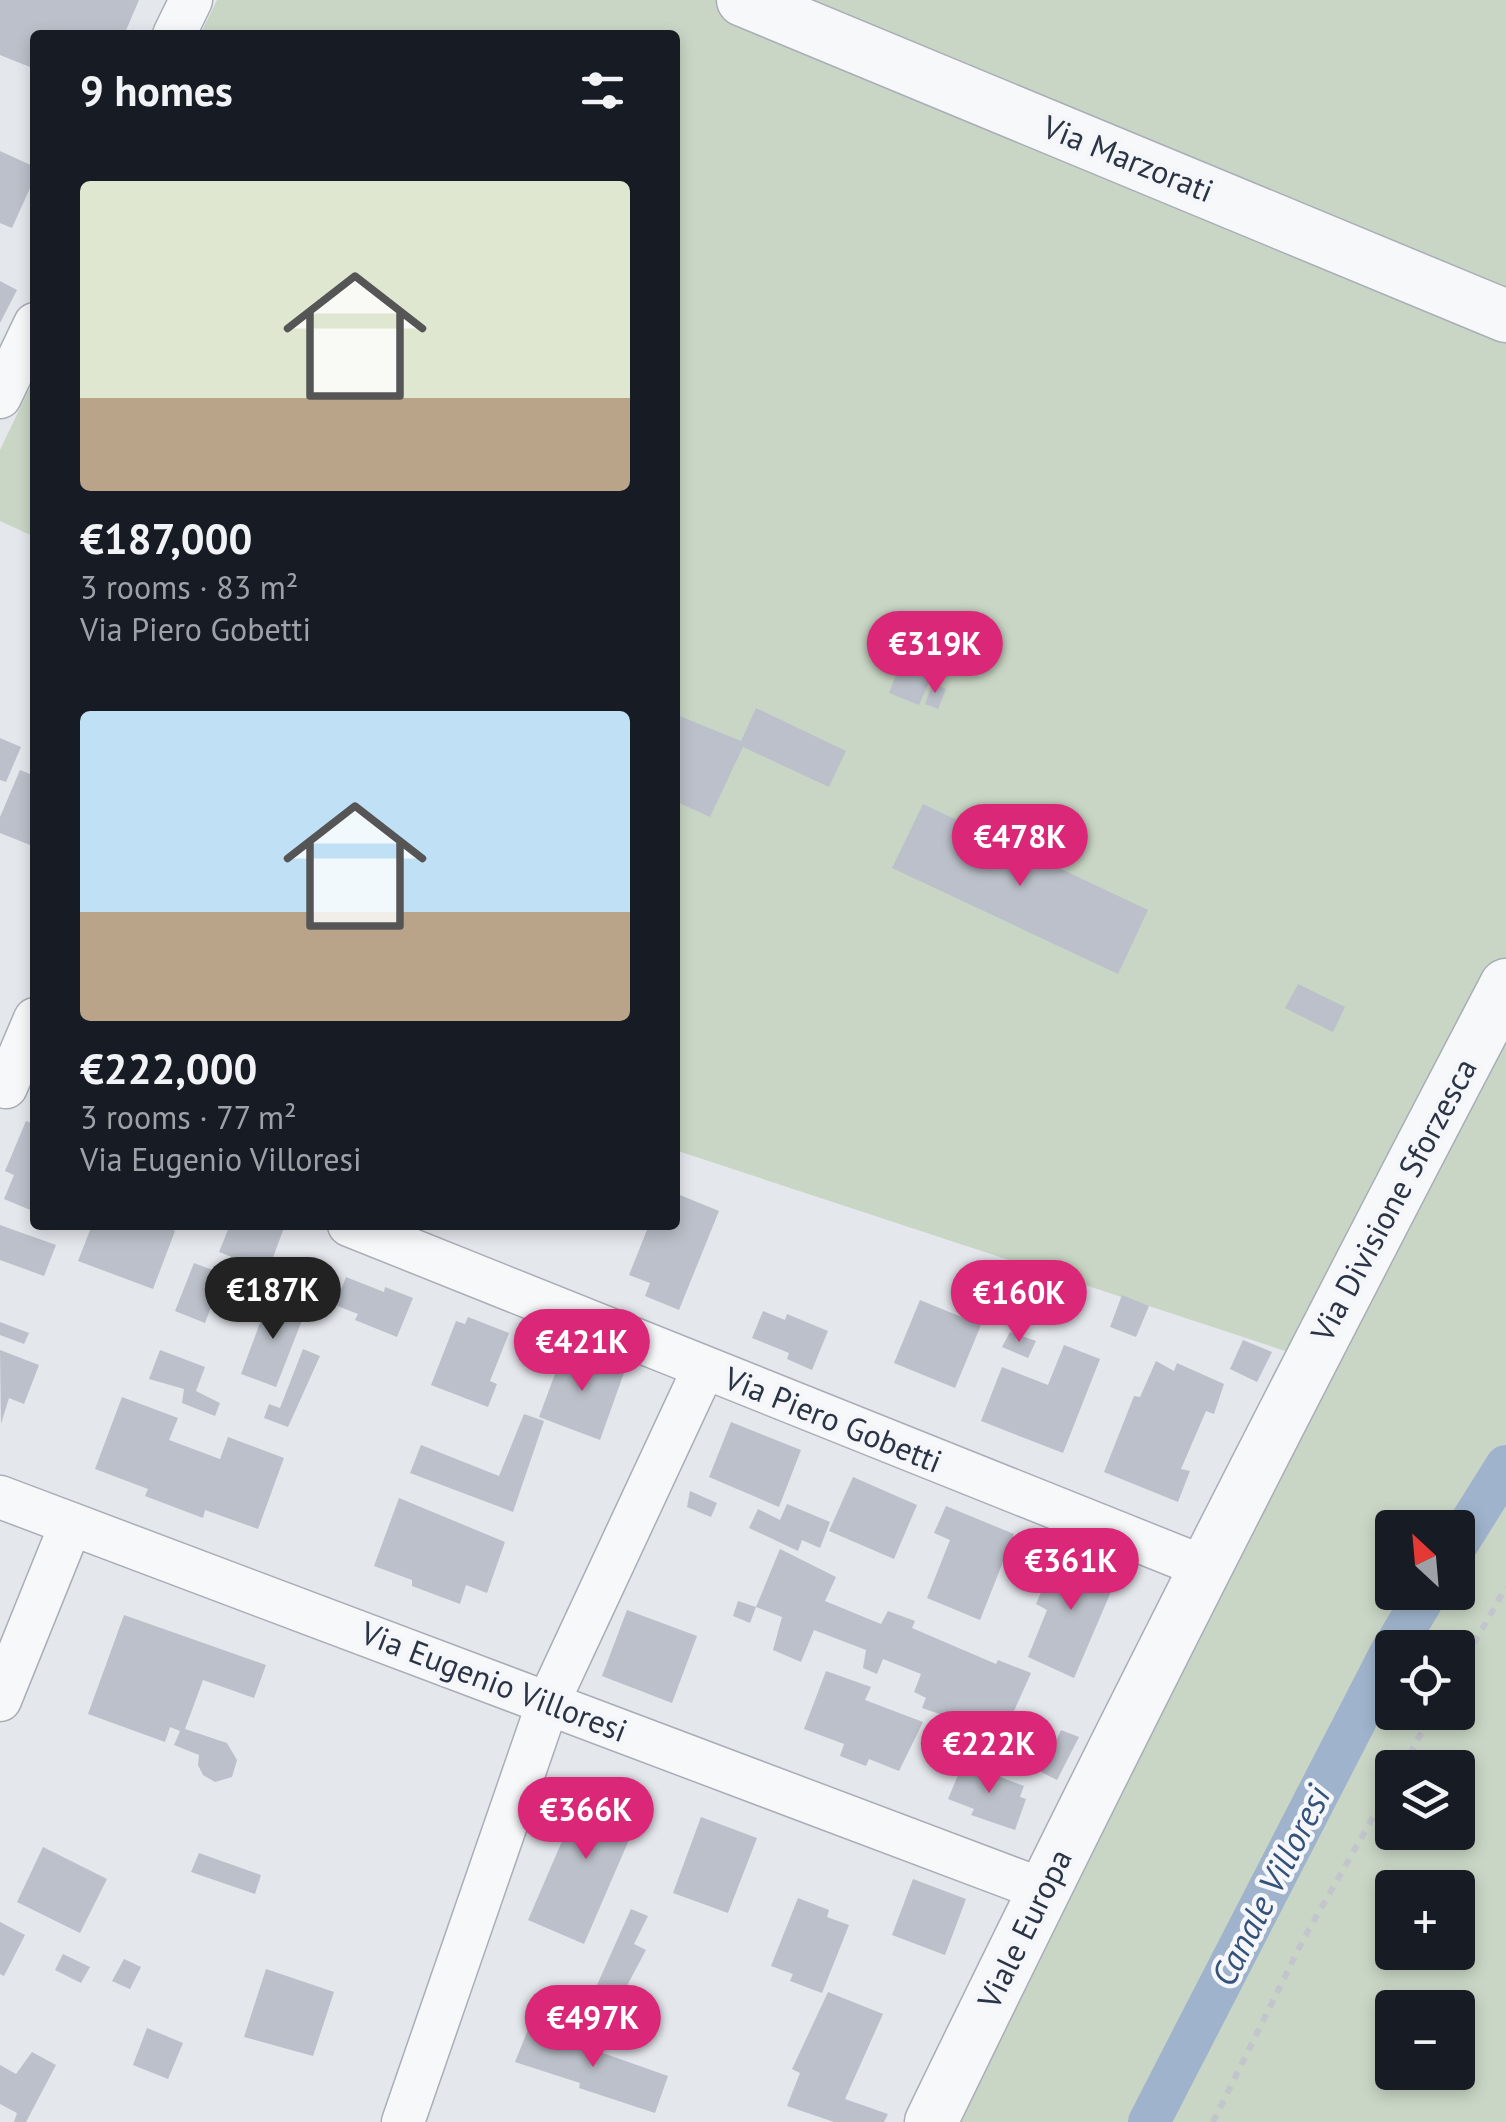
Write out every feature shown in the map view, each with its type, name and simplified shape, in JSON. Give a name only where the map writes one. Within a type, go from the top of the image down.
[{"type":"street","points":[[176,30],[191,0]]},
{"type":"street","name":"Via Marzorati","points":[[746,1],[1506,316]]},
{"type":"street","points":[[0,397],[30,334]]},
{"type":"street","name":"Via Divisione Sforzesca","points":[[1309,1362],[1506,985]]},
{"type":"street","points":[[14,1090],[30,1036]]},
{"type":"street","name":"Via Piero Gobetti","points":[[361,1230],[1206,1568]]},
{"type":"street","name":"Viale Europa","points":[[931,2122],[1043,1890],[1309,1362]]},
{"type":"street","points":[[403,2122],[548,1702],[704,1368]]},
{"type":"street","name":"Via Eugenio Villoresi","points":[[0,1497],[1043,1890]]},
{"type":"street","points":[[0,1700],[71,1524]]},
{"type":"path","points":[[1475,1641],[1506,1586]]},
{"type":"path","points":[[1213,2122],[1302,1940],[1375,1813]]},
{"type":"green space","points":[[217,0],[1506,0],[1506,2122],[951,2122],[1328,1365],[680,1152],[680,30],[202,30]]},
{"type":"green space","points":[[30,387],[30,535],[0,521],[0,450]]},
{"type":"building","points":[[0,0],[139,0],[126,30],[30,30],[30,67],[0,55]]},
{"type":"building","points":[[0,151],[30,165],[30,188],[12,228],[0,223]]},
{"type":"building","points":[[0,281],[17,290],[0,323]]},
{"type":"building","points":[[902,660],[933,673],[919,705],[889,693]]},
{"type":"building","points":[[933,683],[946,689],[938,709],[925,704]]},
{"type":"building","points":[[756,708],[846,751],[829,787],[743,747],[710,817],[680,803],[680,716],[741,741]]},
{"type":"building","points":[[0,738],[21,747],[6,782],[0,780]]},
{"type":"building","points":[[20,770],[30,774],[30,845],[0,833],[0,817]]},
{"type":"building","points":[[923,804],[1148,910],[1118,974],[892,868]]},
{"type":"building","points":[[1298,984],[1345,1007],[1333,1032],[1285,1008]]},
{"type":"building","points":[[26,1121],[30,1122],[30,1210],[4,1199],[14,1175],[5,1171]]},
{"type":"building","points":[[680,1195],[719,1211],[679,1310],[645,1296],[650,1283],[629,1275],[647,1230],[680,1230]]},
{"type":"building","points":[[0,1225],[56,1245],[44,1276],[0,1260]]},
{"type":"building","points":[[90,1230],[175,1231],[153,1289],[78,1261]]},
{"type":"building","points":[[228,1230],[283,1230],[268,1271],[219,1252]]},
{"type":"building","points":[[194,1263],[223,1274],[205,1323],[175,1311]]},
{"type":"building","points":[[1037,1264],[1061,1272],[1050,1308],[1024,1298]]},
{"type":"building","points":[[346,1277],[413,1298],[397,1337],[355,1320],[358,1314],[335,1305]]},
{"type":"building","points":[[1122,1295],[1149,1306],[1136,1337],[1110,1327]]},
{"type":"building","points":[[270,1296],[306,1310],[276,1387],[241,1374]]},
{"type":"building","points":[[920,1300],[981,1325],[955,1388],[894,1363]]},
{"type":"building","points":[[763,1311],[785,1320],[787,1314],[828,1331],[812,1370],[787,1359],[789,1353],[752,1338]]},
{"type":"building","points":[[468,1317],[509,1333],[490,1381],[497,1384],[488,1407],[431,1385],[456,1321],[465,1324]]},
{"type":"building","points":[[0,1322],[29,1333],[24,1344],[0,1335]]},
{"type":"building","points":[[1010,1332],[1036,1341],[1028,1358],[1002,1347]]},
{"type":"building","points":[[1243,1340],[1272,1352],[1257,1382],[1230,1369]]},
{"type":"building","points":[[1064,1345],[1100,1359],[1063,1453],[981,1421],[1002,1367],[1048,1385]]},
{"type":"building","points":[[565,1347],[625,1370],[600,1440],[539,1417]]},
{"type":"building","points":[[303,1349],[320,1356],[288,1427],[264,1418],[269,1404],[280,1408]]},
{"type":"building","points":[[0,1350],[39,1365],[24,1404],[9,1398],[1,1424]]},
{"type":"building","points":[[160,1350],[205,1367],[196,1391],[220,1403],[215,1416],[182,1403],[184,1389],[149,1379]]},
{"type":"building","points":[[1156,1361],[1174,1371],[1177,1363],[1224,1384],[1214,1414],[1206,1411],[1181,1469],[1190,1471],[1178,1502],[1104,1472],[1134,1396],[1140,1397]]},
{"type":"building","points":[[122,1397],[178,1418],[169,1440],[220,1459],[228,1437],[284,1458],[258,1529],[205,1510],[203,1518],[145,1496],[148,1489],[95,1469]]},
{"type":"building","points":[[524,1414],[544,1421],[513,1512],[410,1473],[421,1445],[499,1476]]},
{"type":"building","points":[[731,1422],[801,1450],[779,1507],[709,1477]]},
{"type":"building","points":[[853,1477],[917,1505],[894,1559],[829,1531]]},
{"type":"building","points":[[690,1491],[717,1503],[711,1517],[687,1507]]},
{"type":"building","points":[[399,1498],[505,1542],[487,1593],[466,1585],[460,1604],[374,1566]]},
{"type":"building","points":[[787,1504],[830,1522],[820,1548],[802,1540],[798,1551],[749,1528],[758,1509],[780,1520]]},
{"type":"building","points":[[946,1506],[1014,1534],[980,1620],[927,1598],[950,1540],[934,1533]]},
{"type":"building","points":[[780,1549],[836,1577],[825,1601],[881,1624],[888,1611],[915,1621],[912,1628],[996,1664],[998,1660],[1031,1673],[1014,1711],[1026,1716],[1019,1730],[999,1722],[995,1733],[922,1708],[926,1698],[914,1692],[921,1674],[883,1659],[877,1674],[863,1668],[866,1650],[814,1630],[801,1662],[773,1650],[782,1617],[756,1607]]},
{"type":"building","points":[[1056,1557],[1078,1564],[1081,1558],[1119,1573],[1074,1678],[1028,1657],[1047,1610],[1036,1604]]},
{"type":"building","points":[[738,1601],[756,1607],[750,1623],[733,1616]]},
{"type":"building","points":[[627,1610],[697,1636],[672,1703],[602,1676]]},
{"type":"building","points":[[124,1615],[266,1665],[254,1698],[203,1680],[185,1729],[227,1743],[237,1760],[232,1777],[215,1782],[203,1775],[199,1755],[174,1745],[180,1731],[170,1727],[165,1742],[88,1714]]},
{"type":"building","points":[[826,1671],[871,1687],[865,1700],[923,1722],[899,1771],[869,1759],[866,1766],[840,1756],[844,1744],[804,1729]]},
{"type":"building","points":[[1061,1730],[1079,1737],[1057,1780],[1041,1772]]},
{"type":"building","points":[[963,1763],[1024,1786],[1020,1797],[1026,1799],[1015,1830],[971,1815],[974,1809],[948,1799]]},
{"type":"building","points":[[588,1781],[644,1805],[584,1944],[528,1920]]},
{"type":"building","points":[[701,1817],[757,1838],[728,1913],[673,1893]]},
{"type":"building","points":[[43,1847],[107,1879],[80,1933],[17,1902]]},
{"type":"building","points":[[199,1853],[261,1875],[255,1894],[191,1872]]},
{"type":"building","points":[[913,1879],[966,1899],[945,1955],[892,1935]]},
{"type":"building","points":[[798,1898],[829,1910],[827,1917],[849,1925],[822,1993],[790,1981],[793,1974],[771,1966]]},
{"type":"building","points":[[631,1909],[648,1916],[634,1944],[646,1950],[622,1995],[597,1985]]},
{"type":"building","points":[[0,1922],[25,1935],[4,1976],[0,1974]]},
{"type":"building","points":[[63,1954],[90,1967],[81,1983],[55,1970]]},
{"type":"building","points":[[124,1959],[141,1967],[130,1989],[112,1981]]},
{"type":"building","points":[[266,1969],[334,1992],[313,2056],[244,2037]]},
{"type":"building","points":[[828,1992],[883,2014],[845,2099],[888,2114],[884,2122],[834,2122],[787,2106],[800,2073],[792,2069]]},
{"type":"building","points":[[529,2027],[668,2076],[655,2113],[515,2062]]},
{"type":"building","points":[[147,2028],[183,2043],[168,2079],[133,2065]]},
{"type":"building","points":[[32,2052],[56,2065],[26,2122],[14,2122],[17,2113],[0,2104],[0,2065],[16,2074]]},
{"type":"waterway","name":"Canale Villoresi","points":[[1475,1516],[1506,1466]]},
{"type":"waterway","name":"Canale Villoresi","points":[[1405,1630],[1416,1610]]},
{"type":"waterway","name":"Canale Villoresi","points":[[1149,2122],[1375,1683]]}]
